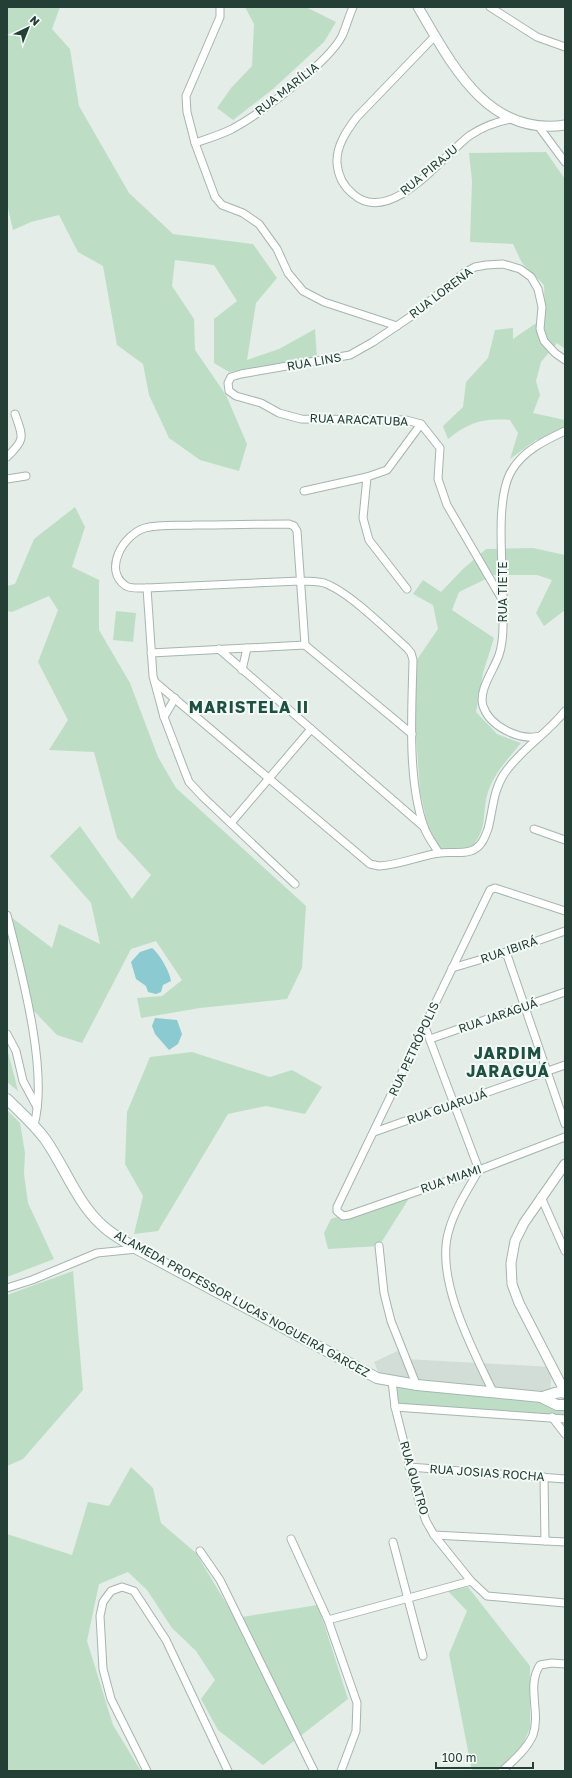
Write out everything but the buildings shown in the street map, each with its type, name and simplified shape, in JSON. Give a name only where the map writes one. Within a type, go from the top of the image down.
[{"type":"main road","name":"ALAMEDA PROFESSOR LUCAS NOGUEIRA GARCEZ","points":[[7,1099],[34,1125],[45,1140],[92,1216],[104,1227],[137,1249],[377,1378],[416,1384],[541,1397],[561,1402]]},
{"type":"main road","points":[[561,1402],[559,1392],[565,1392]]},
{"type":"street","points":[[220,7],[220,17],[186,96],[187,112],[195,143],[215,197],[222,205],[243,213],[259,224],[277,249],[288,273],[303,291],[324,302],[397,326]]},
{"type":"street","name":"RUA MARÍLIA","points":[[195,143],[232,129],[254,115],[325,58],[342,36],[353,7]]},
{"type":"street","points":[[418,7],[435,36],[476,94],[494,110],[511,119],[539,127],[565,125]]},
{"type":"street","points":[[490,7],[537,37],[565,47]]},
{"type":"street","name":"RUA PIRAJU","points":[[435,36],[357,117],[348,129],[341,142],[336,157],[338,174],[346,189],[358,199],[373,204],[389,201],[404,194],[474,134],[497,121],[511,119]]},
{"type":"street","points":[[539,127],[565,162]]},
{"type":"street","name":"RUA LORENA","points":[[397,326],[464,273],[475,267],[486,264],[504,264],[520,269],[531,277],[538,288],[542,307],[540,329],[544,341],[565,360]]},
{"type":"street","name":"RUA LINS","points":[[228,383],[231,377],[241,374],[350,355],[397,326]]},
{"type":"street","name":"RUA ARACATUBA","points":[[228,383],[229,390],[236,396],[261,403],[279,413],[300,419],[406,420],[421,424],[440,448],[438,479],[447,505],[503,600]]},
{"type":"street","points":[[7,457],[19,446],[22,435],[15,414]]},
{"type":"street","points":[[304,491],[366,477],[387,470],[421,424]]},
{"type":"street","name":"RUA TIETE","points":[[542,735],[531,738],[520,736],[496,725],[487,715],[483,704],[487,683],[500,654],[504,625],[502,521],[503,493],[512,470],[526,454],[539,444],[565,430]]},
{"type":"street","points":[[7,479],[26,476]]},
{"type":"street","points":[[366,477],[363,518],[369,540],[407,589]]},
{"type":"street","points":[[305,645],[300,582],[297,531],[294,526],[289,524],[156,526],[134,533],[125,541],[120,550],[116,561],[117,572],[120,581],[131,588],[147,588],[300,582],[313,581],[336,588],[407,648],[411,653],[413,660],[412,734],[416,792],[424,827],[439,853]]},
{"type":"street","points":[[147,588],[151,671],[164,717],[189,782],[203,798],[295,884]]},
{"type":"street","points":[[151,653],[305,645],[412,734]]},
{"type":"street","points":[[242,670],[247,648]]},
{"type":"street","points":[[219,649],[424,827]]},
{"type":"street","points":[[154,682],[270,778],[370,864],[379,866],[387,866],[439,853],[474,850],[483,840],[488,829],[493,800],[504,774],[526,749],[556,723],[565,711]]},
{"type":"street","points":[[164,717],[175,698]]},
{"type":"street","points":[[231,823],[311,729]]},
{"type":"street","points":[[534,829],[565,840]]},
{"type":"street","name":"RUA PETRÓPOLIS","points":[[337,1211],[337,1207],[425,1027],[452,968],[493,888],[565,911]]},
{"type":"street","points":[[7,915],[34,1039],[38,1110],[34,1125]]},
{"type":"street","name":"RUA IBIRÁ","points":[[452,968],[506,952],[565,931]]},
{"type":"street","points":[[506,952],[565,1124]]},
{"type":"street","name":"RUA JARAGUÁ","points":[[430,1039],[565,992]]},
{"type":"street","points":[[425,1027],[479,1170],[457,1209],[448,1231],[446,1252],[454,1304],[493,1392]]},
{"type":"street","points":[[7,1034],[16,1051],[23,1081],[38,1110]]},
{"type":"street","name":"RUA GUARUJÁ","points":[[374,1132],[565,1065]]},
{"type":"street","name":"RUA MIAMI","points":[[337,1211],[342,1216],[349,1215],[479,1170],[565,1137]]},
{"type":"street","points":[[565,1164],[524,1223],[515,1241],[511,1263],[512,1284],[565,1392]]},
{"type":"street","points":[[541,1197],[565,1251]]},
{"type":"street","points":[[379,1246],[384,1293],[391,1320],[416,1384]]},
{"type":"street","points":[[7,1288],[32,1280],[97,1253],[137,1249]]},
{"type":"street","points":[[558,1378],[557,1388],[561,1402]]},
{"type":"street","name":"RUA QUATRO","points":[[392,1381],[395,1407],[409,1467],[426,1521],[434,1535],[480,1591],[492,1597],[565,1603]]},
{"type":"street","points":[[395,1407],[565,1419]]},
{"type":"street","points":[[552,1417],[564,1429]]},
{"type":"street","name":"RUA JOSIAS ROCHA","points":[[409,1467],[565,1479]]},
{"type":"street","points":[[544,1477],[545,1541]]},
{"type":"street","points":[[434,1535],[565,1542]]},
{"type":"street","points":[[291,1539],[328,1620],[357,1704],[356,1731],[341,1771]]},
{"type":"street","points":[[393,1542],[406,1598],[423,1656]]},
{"type":"street","points":[[200,1551],[220,1580],[314,1771]]},
{"type":"street","points":[[328,1620],[471,1581]]},
{"type":"street","points":[[147,1771],[111,1699],[103,1669],[100,1616],[104,1602],[111,1591],[122,1587],[134,1591],[166,1640],[228,1771]]},
{"type":"street","points":[[502,1771],[527,1745],[532,1736],[536,1710],[534,1678],[540,1665],[552,1663],[565,1664]]},
{"type":"shaded area","points":[[402,1349],[406,1359],[552,1367],[550,1396],[381,1379],[374,1362]]},
{"type":"green space","points":[[7,7],[60,7],[52,29],[70,49],[79,106],[129,193],[173,234],[253,244],[277,278],[256,303],[247,360],[279,349],[315,329],[317,359],[229,372],[214,363],[214,319],[237,301],[214,265],[175,260],[172,286],[194,319],[195,350],[226,395],[247,444],[239,471],[200,460],[169,438],[149,395],[143,364],[117,345],[103,266],[78,252],[59,215],[31,222],[13,230],[7,204]]},
{"type":"green space","points":[[245,7],[306,7],[336,22],[324,42],[273,89],[233,120],[217,108],[231,88],[252,66],[254,24]]},
{"type":"green space","points":[[546,152],[565,179],[565,349],[557,343],[541,362],[536,381],[540,395],[533,413],[565,420],[565,436],[536,440],[510,459],[518,433],[510,420],[477,422],[448,439],[443,426],[463,407],[466,382],[488,358],[495,330],[513,328],[513,339],[545,317],[544,285],[522,263],[513,244],[470,242],[472,181],[469,153]]},
{"type":"green space","points":[[75,507],[85,527],[72,567],[99,580],[99,630],[130,683],[158,757],[176,788],[306,906],[302,968],[287,999],[200,1008],[141,1018],[137,998],[162,996],[182,980],[156,941],[131,949],[82,1043],[57,1035],[32,1009],[11,917],[52,948],[59,924],[100,944],[91,903],[50,856],[80,826],[132,899],[151,875],[117,838],[94,752],[49,750],[68,720],[38,662],[58,610],[49,596],[12,612],[7,611],[7,586],[15,584],[34,539]]},
{"type":"green space","points":[[533,548],[565,555],[565,610],[544,626],[536,613],[552,580],[537,575],[494,575],[459,592],[452,610],[494,638],[483,673],[476,712],[497,734],[521,743],[494,778],[486,800],[481,833],[472,847],[441,849],[428,827],[420,791],[416,734],[416,661],[438,629],[433,605],[413,594],[423,580],[441,592],[463,569],[486,549]]},
{"type":"green space","points":[[116,611],[136,613],[133,642],[113,640]]},
{"type":"green space","points":[[7,1048],[18,1091],[7,1082]]},
{"type":"green space","points":[[192,1052],[270,1077],[292,1070],[322,1087],[305,1114],[266,1106],[228,1114],[158,1231],[134,1234],[143,1196],[125,1164],[127,1112],[150,1057]]},
{"type":"green space","points":[[7,1110],[20,1123],[25,1153],[24,1174],[28,1203],[54,1259],[7,1277]]},
{"type":"green space","points":[[413,1192],[379,1246],[328,1249],[324,1233],[331,1219]]},
{"type":"green space","points":[[73,1271],[83,1390],[23,1459],[7,1466],[7,1295]]},
{"type":"green space","points":[[393,1383],[565,1405],[565,1418],[396,1405]]},
{"type":"green space","points":[[131,1467],[153,1488],[161,1523],[196,1553],[235,1618],[318,1605],[348,1699],[263,1765],[218,1730],[201,1699],[215,1680],[196,1651],[172,1628],[147,1590],[128,1572],[99,1584],[87,1641],[113,1725],[141,1771],[7,1771],[7,1534],[72,1555],[88,1502],[109,1506]]},
{"type":"green space","points":[[468,1587],[530,1666],[530,1728],[522,1746],[498,1771],[472,1771],[449,1654],[467,1611],[448,1591]]},
{"type":"water","points":[[152,948],[164,963],[171,981],[163,985],[161,992],[156,994],[148,992],[146,986],[136,979],[131,962],[140,952]]},
{"type":"water","points":[[155,1018],[177,1020],[182,1034],[178,1044],[169,1050],[155,1034],[152,1026]]},
{"type":"district","name":"MARISTELA II","points":[[249,707]]},
{"type":"district","name":"JARDIM JARAGUÁ","points":[[508,1062]]}]
